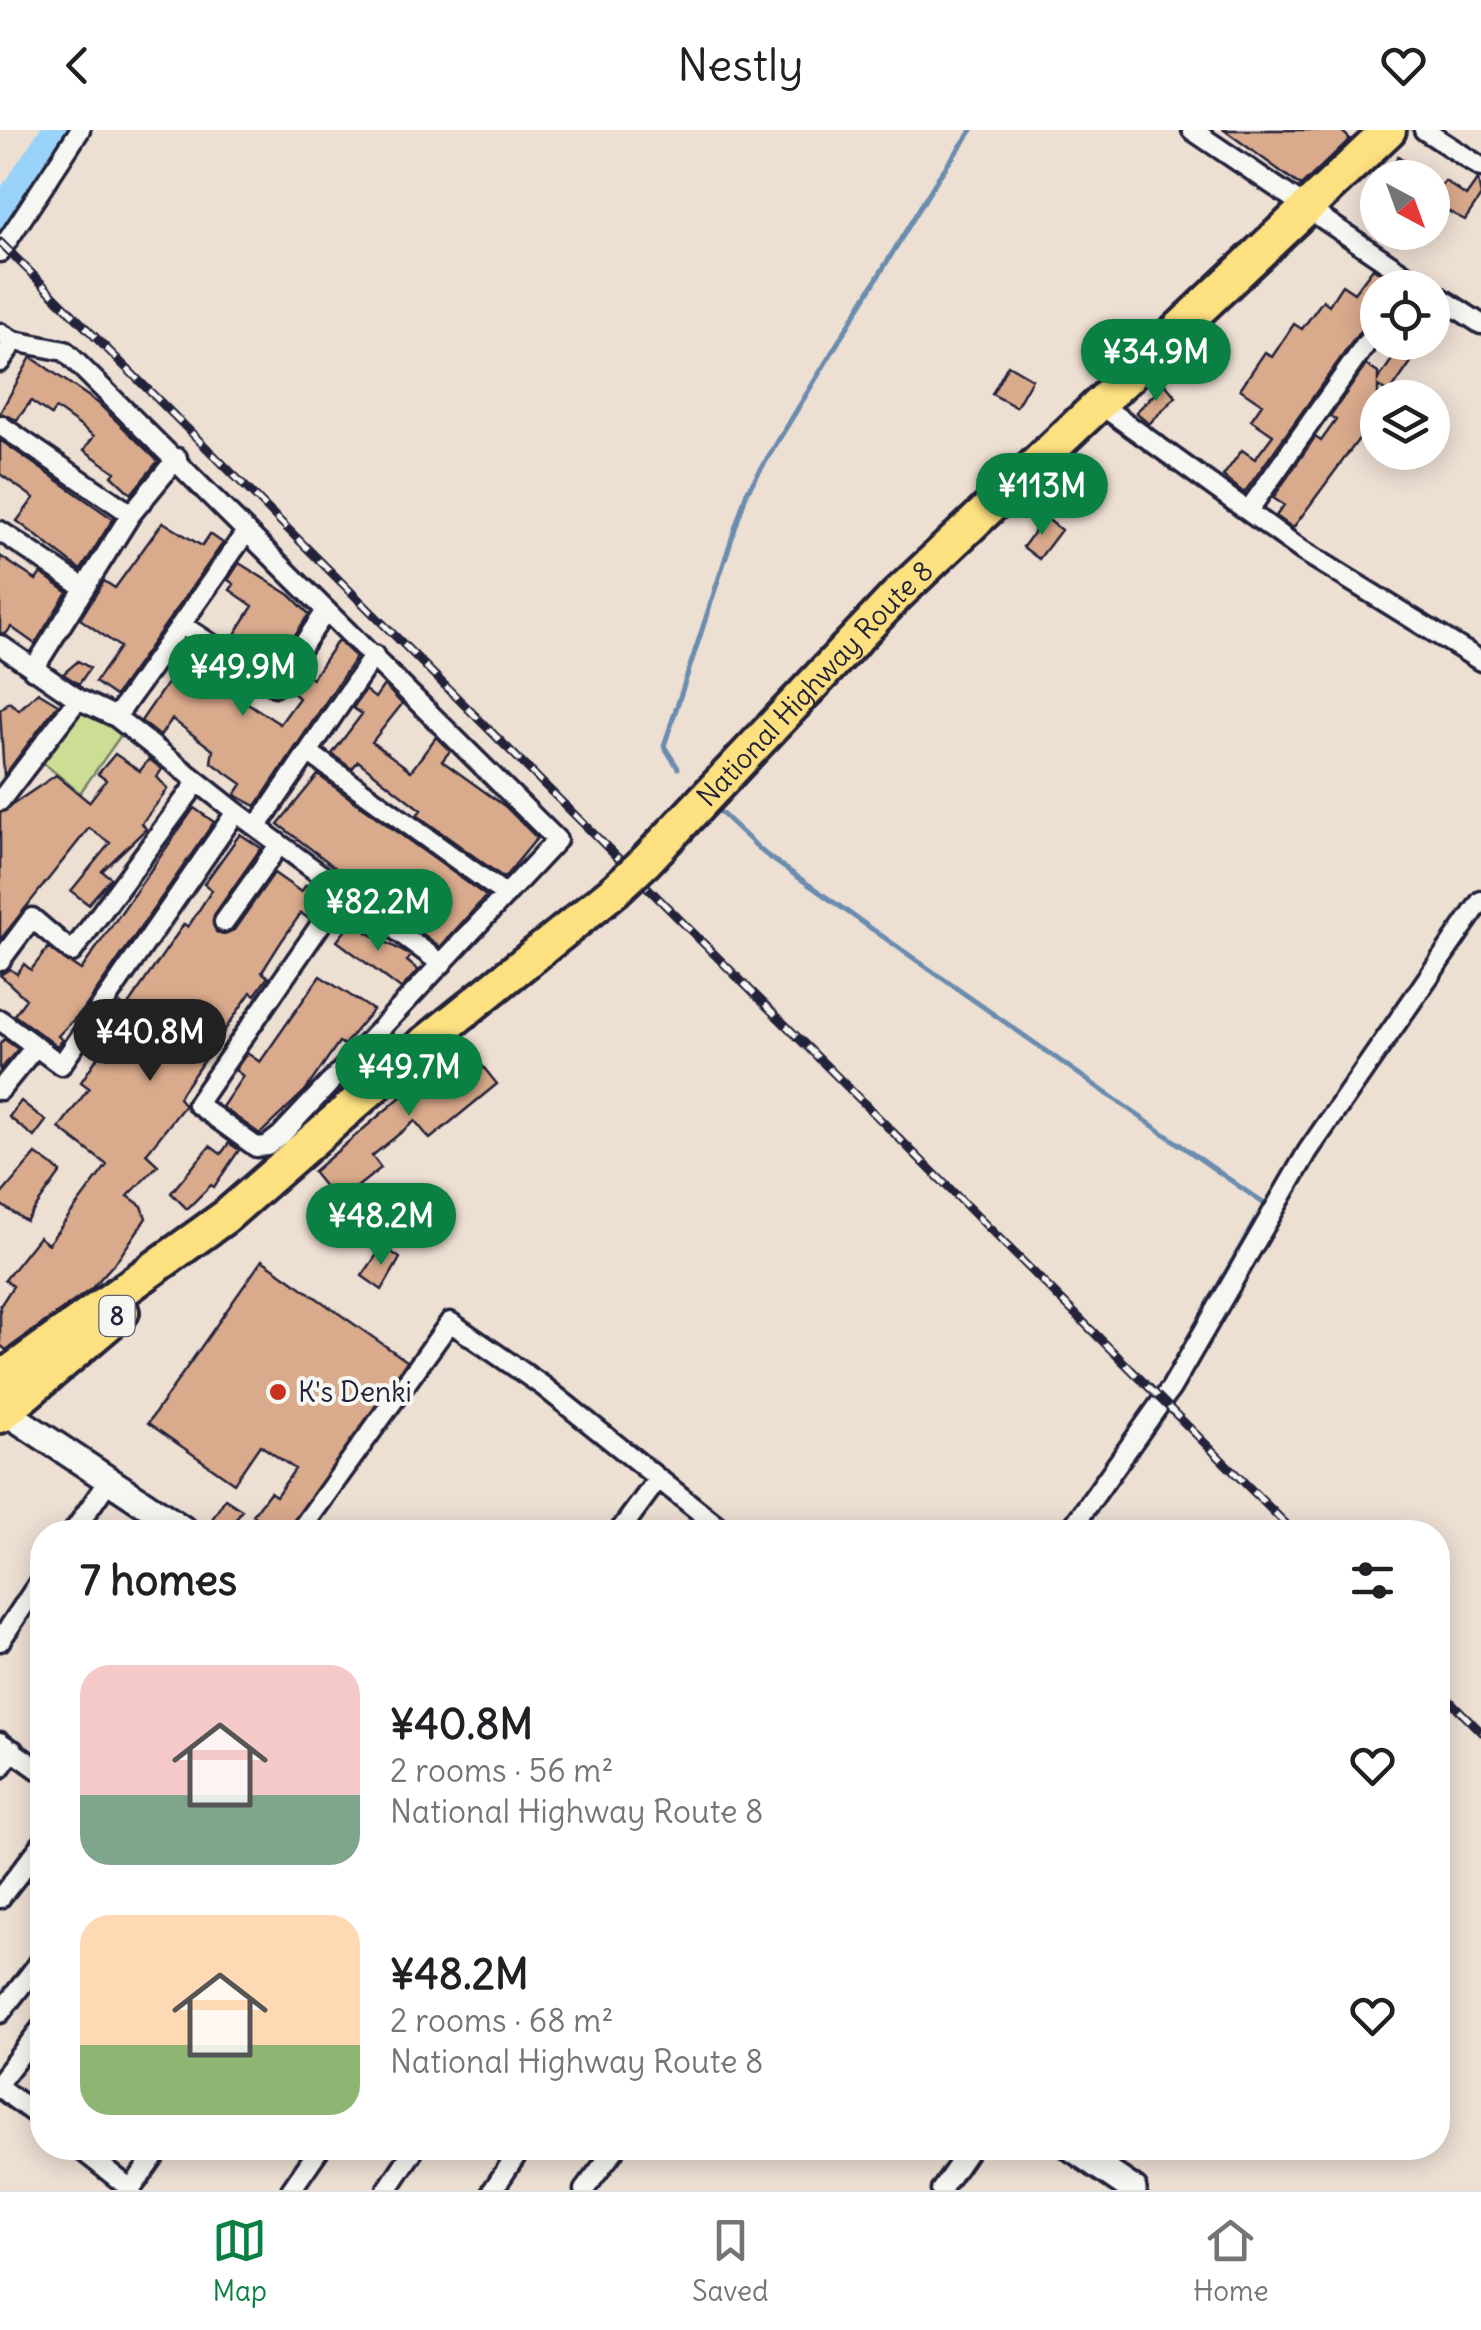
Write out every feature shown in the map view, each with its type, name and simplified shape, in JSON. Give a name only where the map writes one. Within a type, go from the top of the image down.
[{"type":"highway","name":"National Highway Route 8","points":[[1,1404],[209,1237],[226,1217],[410,1055],[614,891],[837,656],[1098,403],[1389,130]]},
{"type":"main road","points":[[1,1404],[168,1520]]},
{"type":"main road","points":[[1090,2160],[1134,2190]]},
{"type":"street","points":[[0,252],[80,130]]},
{"type":"street","points":[[1192,130],[1394,270]]},
{"type":"street","points":[[1424,130],[1481,167]]},
{"type":"street","points":[[1450,304],[1481,324]]},
{"type":"street","points":[[0,362],[7,337],[65,351],[177,458],[246,532],[557,840],[267,1146],[245,1142],[198,1108],[204,1090],[343,892]]},
{"type":"street","points":[[1248,511],[1360,352]]},
{"type":"street","points":[[1098,403],[1303,551],[1481,661]]},
{"type":"street","points":[[0,425],[131,514]]},
{"type":"street","points":[[33,670],[131,514],[177,458]]},
{"type":"street","points":[[0,531],[84,587]]},
{"type":"street","points":[[116,717],[246,532]]},
{"type":"street","points":[[182,625],[274,686],[326,611]]},
{"type":"street","points":[[0,644],[78,700],[116,717],[196,784],[442,964]]},
{"type":"street","points":[[257,827],[374,655]]},
{"type":"street","points":[[0,800],[78,700]]},
{"type":"street","points":[[308,752],[506,895]]},
{"type":"street","points":[[0,961],[32,918],[72,952],[196,784]]},
{"type":"street","points":[[0,1020],[61,1065],[236,812]]},
{"type":"street","points":[[224,922],[279,846]]},
{"type":"street","points":[[1078,1520],[1171,1388],[1308,1151],[1481,901]]},
{"type":"street","points":[[0,1090],[35,1047]]},
{"type":"street","points":[[308,1520],[450,1322],[543,1386],[710,1520]]},
{"type":"street","points":[[628,1520],[658,1479]]},
{"type":"street","points":[[81,1520],[109,1480]]},
{"type":"street","points":[[0,1641],[30,1596]]},
{"type":"street","points":[[0,1768],[6,1746],[30,1763]]},
{"type":"street","points":[[0,1898],[30,1859]]},
{"type":"street","points":[[0,2013],[30,1974]]},
{"type":"street","points":[[30,2043],[0,2084],[30,2109]]},
{"type":"street","points":[[94,2160],[132,2190],[152,2160]]},
{"type":"street","points":[[291,2190],[312,2160]]},
{"type":"street","points":[[387,2190],[407,2160]]},
{"type":"street","points":[[493,2190],[513,2160]]},
{"type":"street","points":[[584,2190],[607,2160]]},
{"type":"street","points":[[940,2190],[961,2160]]},
{"type":"green space","points":[[76,709],[93,714],[121,735],[80,793],[41,761]]},
{"type":"building","points":[[1224,130],[1341,130],[1350,139],[1301,186]]},
{"type":"building","points":[[1478,179],[1481,196],[1465,220],[1450,212],[1450,185],[1466,196]]},
{"type":"building","points":[[1342,285],[1354,293],[1360,285],[1360,331],[1244,493],[1223,476],[1242,450],[1255,459],[1273,435],[1251,420],[1262,404],[1240,389],[1265,352],[1272,357],[1294,324],[1302,329],[1323,300],[1329,305]]},
{"type":"building","points":[[31,357],[98,403],[158,461],[131,494],[112,476],[115,472],[84,450],[94,436],[61,412],[55,409],[51,415],[31,401],[17,420],[0,413]]},
{"type":"building","points":[[1392,360],[1413,360],[1399,380],[1378,380]]},
{"type":"building","points":[[1008,365],[1032,379],[1016,407],[992,394]]},
{"type":"building","points":[[1366,365],[1378,373],[1378,380],[1360,380],[1360,437],[1293,528],[1276,516],[1284,505],[1273,498],[1315,437],[1321,441],[1336,420],[1330,416]]},
{"type":"building","points":[[1165,384],[1176,397],[1149,424],[1136,412]]},
{"type":"building","points":[[0,440],[113,519],[81,570],[17,521],[34,498],[0,474]]},
{"type":"building","points":[[1076,473],[1088,480],[1079,496],[1067,488]]},
{"type":"building","points":[[1045,517],[1061,530],[1039,559],[1023,547]]},
{"type":"building","points":[[163,522],[202,546],[210,534],[223,543],[115,696],[95,682],[120,647],[80,619],[104,581],[115,588]]},
{"type":"building","points":[[0,556],[36,580],[41,573],[67,592],[35,644],[11,627],[6,634],[0,633]]},
{"type":"building","points":[[239,563],[290,595],[309,614],[272,669],[230,642],[253,606],[230,590],[234,584],[228,580]]},
{"type":"building","points":[[338,640],[356,657],[256,806],[235,795],[242,784],[211,762],[213,750],[172,719],[160,736],[141,721],[192,647],[213,660],[206,670],[216,677],[214,681],[280,724],[299,698],[292,692],[305,674],[312,679]]},
{"type":"building","points":[[78,661],[90,668],[79,684],[63,674]]},
{"type":"building","points":[[384,685],[402,704],[372,742],[411,771],[436,737],[450,751],[442,761],[506,807],[537,838],[504,878],[417,815],[421,810],[358,761],[352,769],[332,754],[362,714],[353,708],[365,690],[375,698]]},
{"type":"building","points":[[38,692],[58,704],[4,776],[0,710],[9,702],[19,710]]},
{"type":"building","points":[[115,754],[140,771],[149,759],[162,769],[157,777],[168,789],[142,823],[146,829],[102,871],[111,878],[88,904],[71,891],[110,843],[89,828],[0,940],[0,813],[56,775],[89,802],[106,780],[98,774]]},
{"type":"building","points":[[318,775],[486,896],[440,947],[278,824]]},
{"type":"building","points":[[194,808],[214,822],[84,1009],[58,1036],[63,1040],[57,1046],[14,1015],[26,999],[0,975],[10,969],[17,974],[24,964],[31,970],[48,948],[81,970]]},
{"type":"building","points":[[240,834],[261,848],[214,915],[216,932],[234,930],[274,873],[301,892],[306,885],[324,898],[309,919],[301,913],[262,972],[268,977],[255,995],[251,992],[182,1092],[179,1098],[185,1105],[146,1154],[158,1165],[128,1196],[142,1206],[146,1218],[119,1258],[91,1289],[6,1350],[0,1345],[0,1306],[13,1286],[5,1280],[39,1237],[48,1244],[107,1165],[59,1128],[89,1088],[81,1082],[117,1028],[108,1022],[121,1004],[126,1008],[184,924],[188,927],[212,890],[204,884]]},
{"type":"building","points":[[356,917],[370,928],[367,932],[411,956],[407,961],[418,970],[401,989],[337,941]]},
{"type":"building","points":[[320,976],[373,1010],[344,1045],[339,1042],[305,1091],[260,1134],[222,1107],[243,1076],[235,1070],[247,1053],[260,1062]]},
{"type":"building","points":[[4,1039],[18,1049],[0,1070],[0,1044]]},
{"type":"building","points":[[464,1043],[497,1084],[430,1139],[415,1121],[372,1156],[381,1168],[343,1198],[340,1195],[335,1199],[313,1172]]},
{"type":"building","points":[[21,1101],[46,1121],[34,1137],[9,1117]]},
{"type":"building","points":[[229,1143],[239,1150],[214,1187],[211,1185],[187,1209],[171,1193],[210,1146],[221,1154]]},
{"type":"building","points":[[36,1154],[61,1172],[26,1221],[0,1204],[0,1196]]},
{"type":"building","points":[[383,1246],[400,1258],[382,1290],[362,1276]]},
{"type":"building","name":"K's Denki","points":[[262,1260],[407,1361],[295,1520],[260,1520],[253,1515],[270,1492],[276,1496],[295,1469],[260,1445],[234,1483],[148,1423]]},
{"type":"building","points":[[225,1499],[242,1510],[235,1520],[212,1520]]},
{"type":"waterway","points":[[0,216],[57,130]]},
{"type":"waterway","points":[[678,768],[664,746],[747,492],[938,178],[972,130]]},
{"type":"waterway","points":[[716,808],[765,854],[1263,1203]]},
{"type":"waterway","points":[[1066,1520],[1161,1386],[1256,1219]]},
{"type":"railway","points":[[0,242],[1282,1520]]},
{"type":"railway","points":[[1450,1701],[1481,1732]]},
{"type":"place","name":"K's Denki","points":[[278,1392]]}]
